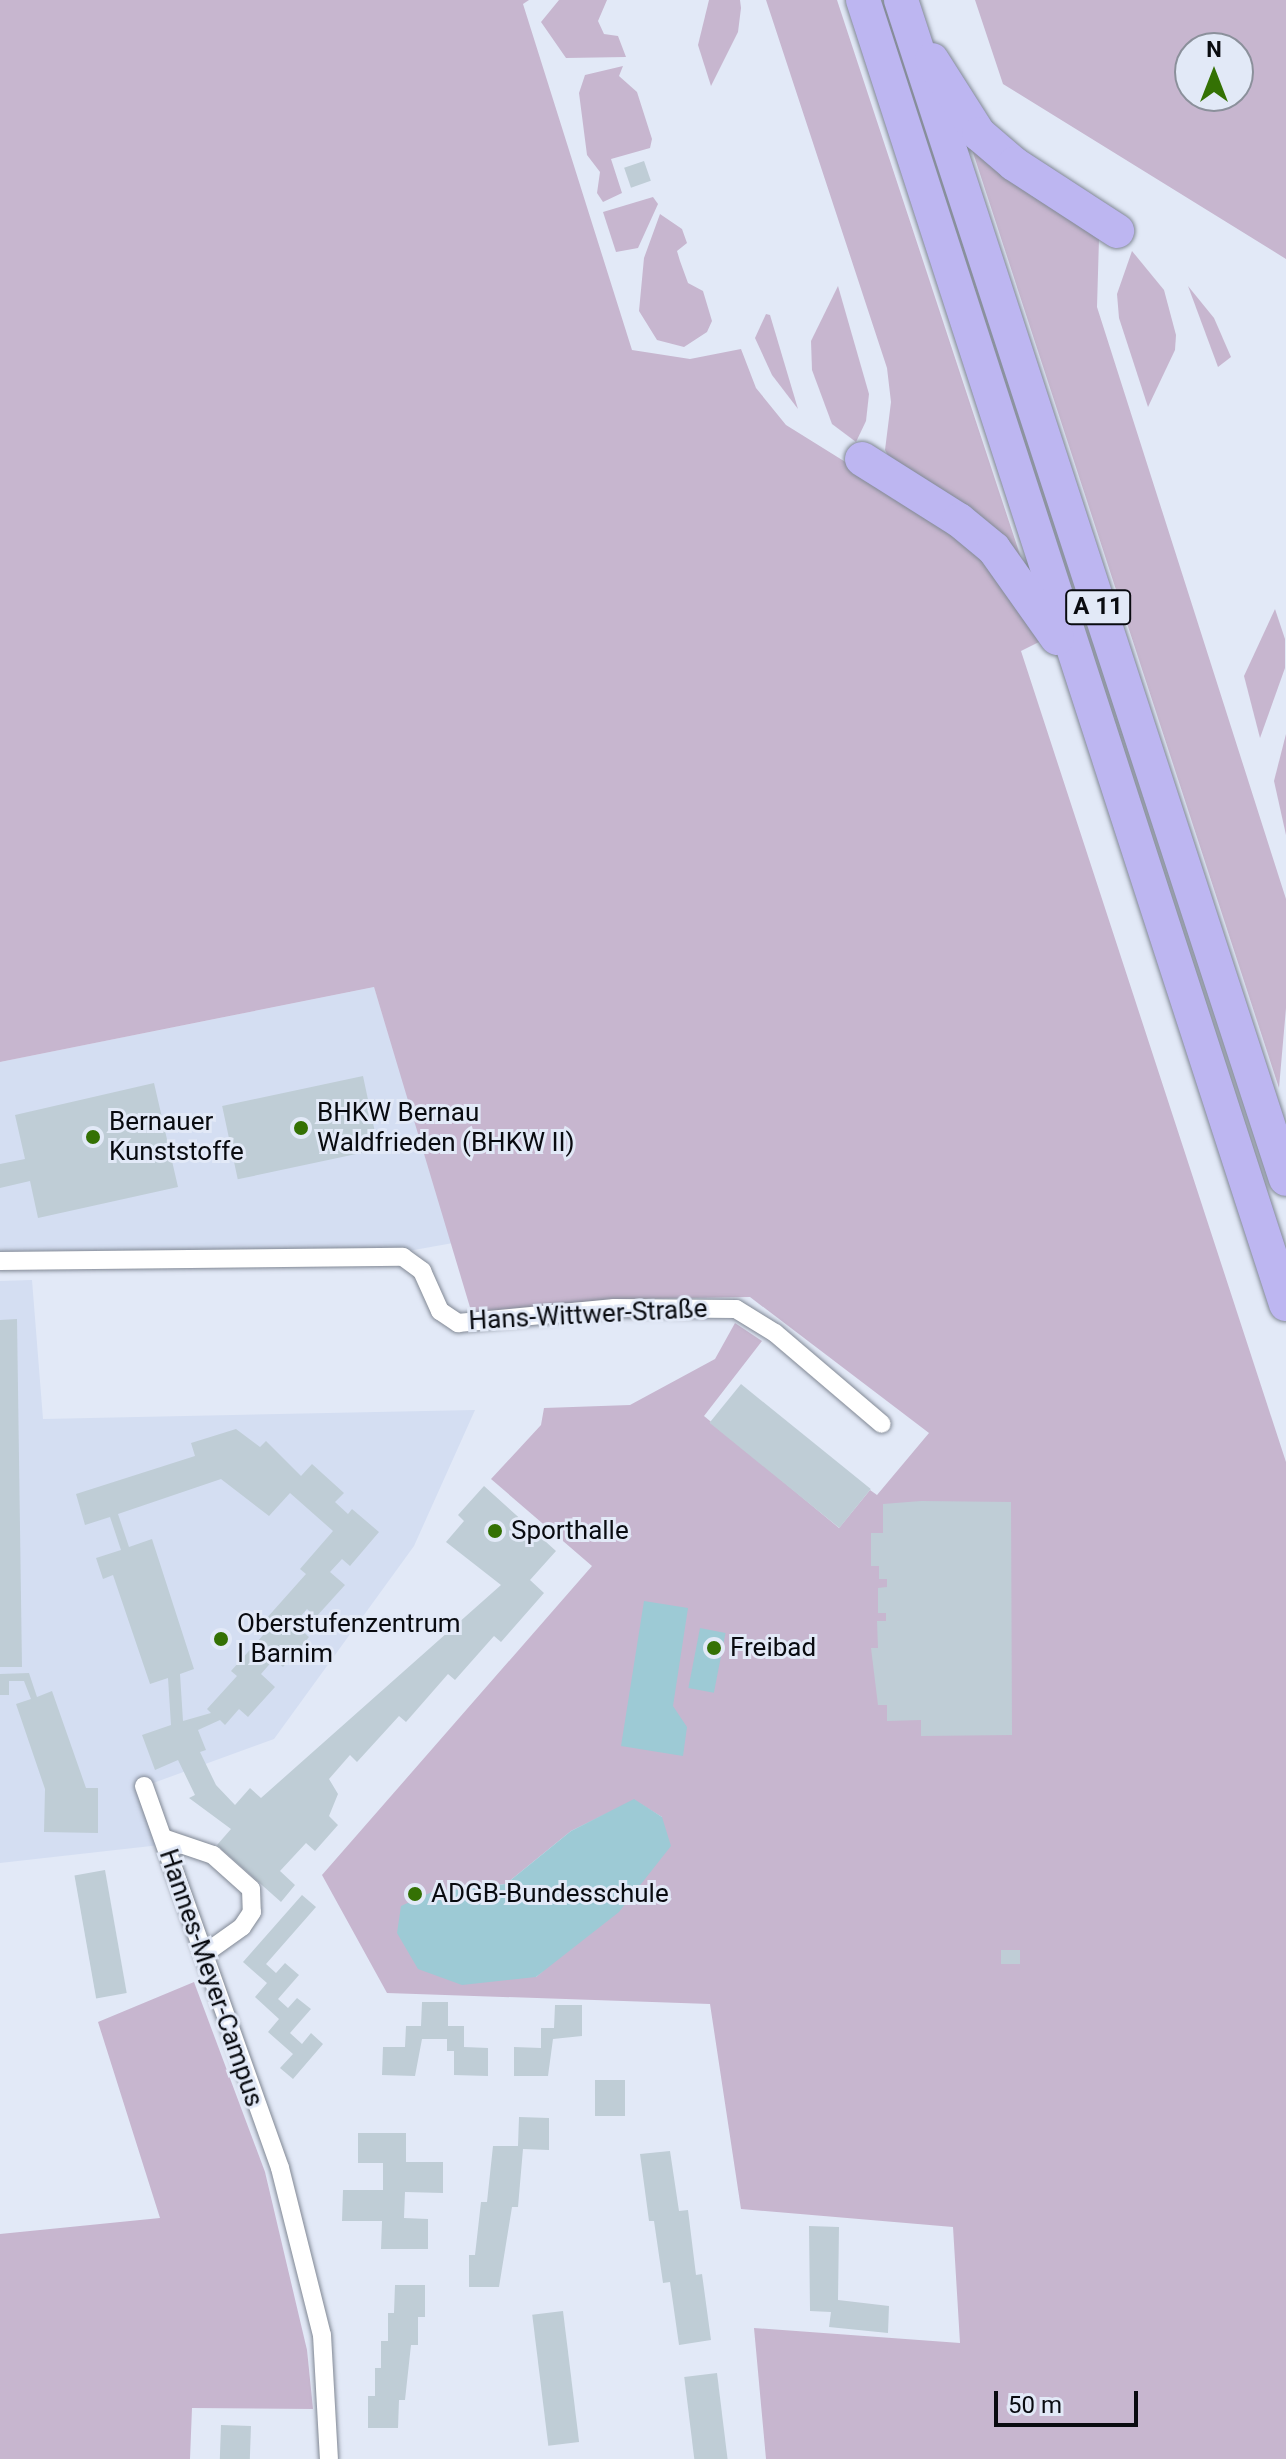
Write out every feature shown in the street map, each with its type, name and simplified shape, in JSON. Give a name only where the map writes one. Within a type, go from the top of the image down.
[{"type":"highway","name":"A 11","points":[[863,0],[1286,1304]]},
{"type":"highway","name":"A 11","points":[[901,0],[1286,1179]]},
{"type":"highway","points":[[912,34],[979,134],[1014,164],[1117,231]]},
{"type":"highway","points":[[862,459],[959,520],[994,549],[1025,587],[1086,686]]},
{"type":"street","name":"Hans-Wittwer-Straße","points":[[0,1261],[403,1257],[422,1271],[440,1311],[458,1323],[614,1308],[736,1309],[775,1333],[882,1424]]},
{"type":"street","name":"Hannes-Meyer-Campus","points":[[144,1786],[280,2168],[322,2335],[329,2459]]},
{"type":"street","points":[[163,1838],[213,1855],[251,1889],[252,1912],[242,1927],[204,1954]]},
{"type":"shaded area","points":[[0,0],[529,0],[523,4],[632,350],[690,359],[741,349],[756,388],[786,425],[974,542],[1041,641],[1021,651],[1286,1462],[1286,2459],[766,2459],[754,2328],[960,2343],[953,2227],[741,2209],[710,2004],[387,1993],[322,1875],[592,1566],[491,1479],[541,1425],[544,1408],[630,1405],[715,1359],[735,1323],[762,1341],[704,1416],[839,1528],[870,1490],[877,1495],[929,1433],[750,1297],[625,1299],[472,1314],[374,987],[0,1062]],"holes":[[[634,1800],[662,1817],[574,1944],[536,1977],[432,1892],[506,1884],[571,1831]]]},
{"type":"shaded area","points":[[559,0],[607,0],[598,21],[604,34],[618,36],[626,57],[566,58],[541,22]]},
{"type":"shaded area","points":[[709,0],[740,0],[741,8],[738,32],[711,86],[698,45]]},
{"type":"shaded area","points":[[766,0],[837,0],[1023,564],[893,465],[885,450],[891,402],[887,368]]},
{"type":"shaded area","points":[[975,0],[1286,0],[1286,259],[1003,84]]},
{"type":"shaded area","points":[[623,66],[619,76],[637,92],[652,139],[650,148],[611,159],[622,193],[603,202],[597,193],[600,172],[587,155],[579,93],[585,75]]},
{"type":"shaded area","points":[[966,131],[1099,239],[1097,307],[1286,899],[1286,1008],[1279,1088]]},
{"type":"shaded area","points":[[653,197],[658,204],[638,248],[616,252],[603,212]]},
{"type":"shaded area","points":[[660,214],[682,229],[687,243],[677,251],[680,261],[688,283],[703,291],[712,321],[707,332],[684,347],[657,340],[639,311],[644,258]]},
{"type":"shaded area","points":[[1132,251],[1164,290],[1176,335],[1175,350],[1148,407],[1119,318],[1117,294]]},
{"type":"shaded area","points":[[838,286],[869,394],[866,421],[856,442],[832,424],[812,370],[811,341]]},
{"type":"shaded area","points":[[1188,286],[1214,318],[1231,357],[1218,367]]},
{"type":"shaded area","points":[[766,314],[770,315],[798,409],[772,375],[755,338]]},
{"type":"shaded area","points":[[1275,609],[1285,639],[1285,668],[1260,738],[1244,676]]},
{"type":"shaded area","points":[[1286,734],[1286,835],[1274,781]]},
{"type":"shaded area","points":[[374,987],[453,1243],[375,1257],[0,1261],[0,1062]]},
{"type":"shaded area","name":"Oberstufenzentrum I Barnim","points":[[32,1280],[43,1419],[475,1410],[414,1546],[274,1739],[145,1786],[169,1844],[0,1863],[0,1281]]},
{"type":"shaded area","points":[[644,1601],[688,1608],[673,1706],[687,1727],[683,1756],[621,1746]]},
{"type":"shaded area","points":[[700,1628],[726,1633],[714,1693],[688,1688]]},
{"type":"shaded area","points":[[634,1799],[662,1817],[671,1846],[619,1912],[536,1977],[462,1985],[418,1969],[397,1933],[401,1906],[432,1892],[506,1884],[571,1831]]},
{"type":"shaded area","points":[[194,1982],[265,2172],[307,2350],[313,2409],[192,2408],[190,2459],[0,2459],[0,2234],[160,2218],[98,2022]]},
{"type":"building","points":[[644,161],[651,181],[631,188],[624,168]]},
{"type":"building","name":"BHKW Bernau Waldfrieden (BHKW II)","points":[[363,1076],[379,1149],[238,1179],[222,1106]]},
{"type":"building","name":"Bernauer Kunststoffe","points":[[154,1083],[178,1187],[38,1218],[30,1181],[0,1188],[0,1164],[25,1159],[15,1115]]},
{"type":"building","points":[[17,1319],[22,1667],[0,1667],[0,1320]]},
{"type":"building","points":[[741,1384],[871,1489],[839,1528],[710,1423]]},
{"type":"building","points":[[236,1429],[260,1447],[266,1441],[301,1476],[312,1464],[344,1493],[335,1502],[348,1514],[352,1509],[379,1532],[350,1566],[342,1559],[330,1572],[345,1585],[316,1617],[307,1609],[294,1624],[309,1637],[283,1667],[274,1659],[261,1674],[275,1687],[248,1717],[239,1709],[225,1725],[220,1720],[198,1730],[206,1750],[200,1752],[216,1785],[235,1805],[250,1788],[261,1798],[501,1585],[446,1542],[464,1521],[458,1515],[484,1486],[556,1551],[530,1580],[544,1593],[501,1642],[494,1636],[455,1680],[448,1674],[406,1722],[399,1716],[357,1762],[350,1755],[329,1779],[338,1794],[329,1816],[338,1825],[315,1851],[306,1843],[280,1871],[295,1885],[281,1902],[217,1845],[231,1829],[189,1798],[195,1795],[178,1760],[155,1770],[142,1735],[171,1725],[168,1678],[150,1684],[113,1575],[103,1579],[96,1558],[121,1550],[110,1517],[85,1525],[76,1494],[195,1456],[191,1443]],"holes":[[[221,1479],[269,1516],[290,1493],[333,1531],[300,1569],[306,1574],[265,1620],[272,1625],[231,1671],[237,1676],[207,1709],[211,1713],[183,1721],[180,1674],[194,1669],[152,1539],[129,1547],[118,1514]]]},
{"type":"building","points":[[921,1501],[1011,1502],[1012,1735],[921,1736],[921,1720],[887,1721],[887,1705],[878,1705],[871,1648],[878,1648],[877,1621],[886,1621],[886,1613],[878,1613],[878,1588],[887,1587],[887,1579],[879,1579],[879,1566],[871,1566],[871,1533],[883,1533],[883,1504]]},
{"type":"building","points":[[29,1673],[37,1697],[52,1691],[86,1788],[98,1788],[98,1833],[44,1832],[45,1789],[16,1704],[31,1699],[24,1681],[9,1681],[9,1695],[0,1695],[0,1674]]},
{"type":"building","points":[[105,1870],[127,1993],[96,1998],[74,1875]]},
{"type":"building","points":[[302,1895],[316,1907],[266,1964],[276,1973],[285,1963],[299,1975],[278,1999],[288,2008],[297,1998],[311,2009],[290,2033],[302,2044],[311,2033],[323,2044],[293,2079],[280,2068],[293,2054],[268,2032],[279,2019],[255,1997],[267,1983],[243,1962]]},
{"type":"building","points":[[1001,1950],[1020,1950],[1020,1964],[1001,1964]]},
{"type":"building","points":[[422,2002],[448,2002],[448,2026],[464,2026],[464,2047],[488,2048],[488,2076],[454,2075],[454,2051],[447,2051],[447,2039],[422,2039],[415,2076],[382,2075],[383,2047],[405,2047],[406,2026],[421,2026]]},
{"type":"building","points":[[555,2005],[582,2005],[582,2036],[553,2039],[548,2076],[514,2076],[514,2047],[541,2048],[541,2028],[554,2028]]},
{"type":"building","points":[[595,2080],[625,2080],[625,2116],[595,2116]]},
{"type":"building","points":[[519,2117],[549,2118],[549,2150],[523,2149],[518,2207],[512,2207],[499,2287],[469,2287],[469,2255],[475,2255],[481,2202],[487,2202],[493,2146],[518,2146]]},
{"type":"building","points":[[358,2133],[406,2133],[406,2162],[443,2162],[443,2193],[405,2192],[404,2218],[428,2219],[428,2249],[381,2249],[382,2221],[342,2221],[343,2190],[383,2190],[383,2163],[358,2163]]},
{"type":"building","points":[[670,2151],[679,2211],[688,2210],[696,2275],[702,2274],[711,2340],[679,2345],[670,2282],[663,2283],[654,2221],[649,2221],[640,2154]]},
{"type":"building","points":[[809,2226],[839,2227],[838,2300],[889,2306],[888,2333],[829,2327],[831,2312],[810,2311]]},
{"type":"building","points":[[395,2285],[425,2285],[425,2317],[418,2317],[418,2345],[411,2345],[405,2400],[399,2400],[398,2428],[368,2428],[368,2396],[375,2396],[375,2368],[381,2368],[381,2341],[388,2341],[388,2313],[394,2313]]},
{"type":"building","points":[[563,2311],[579,2442],[548,2446],[532,2315]]},
{"type":"building","points":[[717,2373],[728,2459],[694,2459],[684,2377]]},
{"type":"building","points":[[221,2425],[251,2426],[250,2459],[220,2459]]},
{"type":"place","name":"BHKW Bernau Waldfrieden (BHKW II)","points":[[301,1128]]},
{"type":"place","name":"Bernauer Kunststoffe","points":[[93,1137]]},
{"type":"place","name":"Sporthalle","points":[[495,1531]]},
{"type":"place","name":"Oberstufenzentrum I Barnim","points":[[221,1639]]},
{"type":"place","name":"Freibad","points":[[714,1648]]},
{"type":"place","name":"ADGB-Bundesschule","points":[[415,1894]]}]
